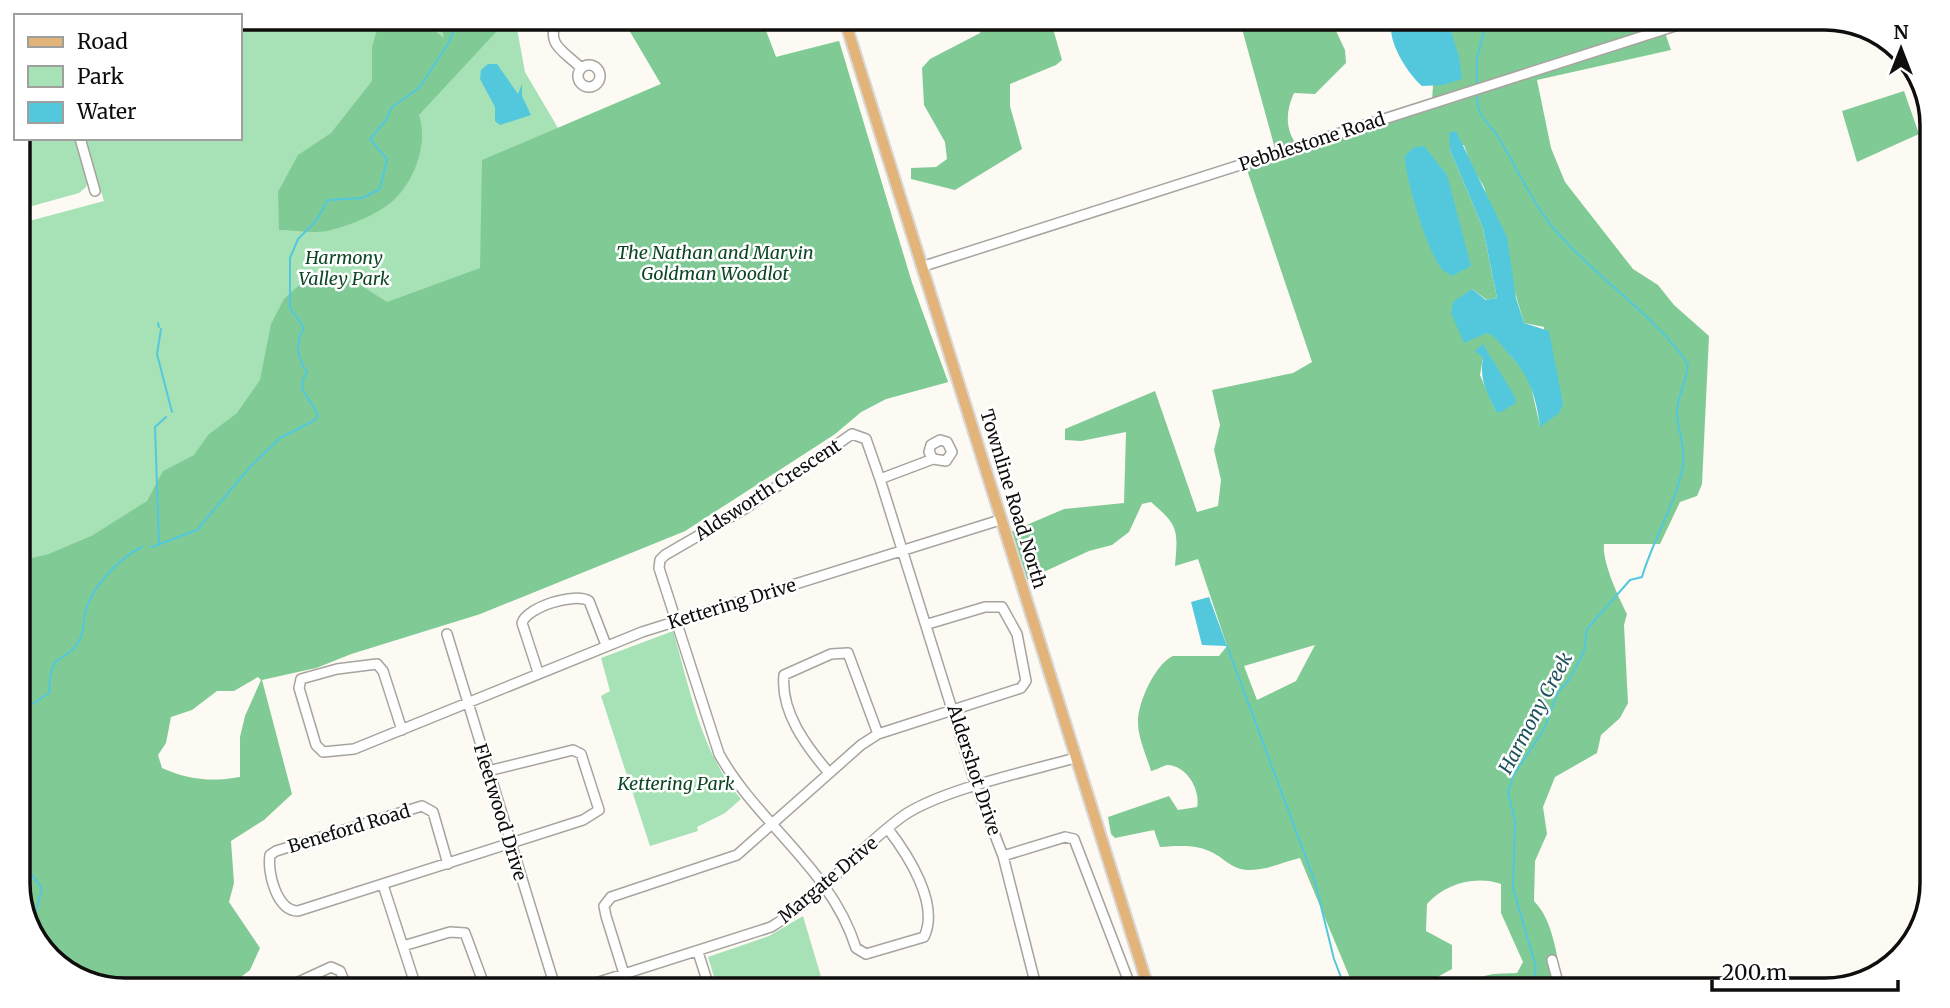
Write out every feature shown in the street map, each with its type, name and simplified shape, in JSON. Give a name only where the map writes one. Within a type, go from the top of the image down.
[{"type":"main road","name":"Townline Road North","points":[[848,30],[1145,978]]},
{"type":"street","points":[[553,30],[553,41],[580,67]]},
{"type":"street","name":"Pebblestone Road","points":[[924,267],[1663,30]]},
{"type":"street","points":[[81,140],[95,191]]},
{"type":"street","name":"Aldsworth Crescent","points":[[677,620],[659,568],[665,555],[746,508],[852,434],[866,439],[901,552]]},
{"type":"street","points":[[880,479],[933,459]]},
{"type":"street","name":"Kettering Drive","points":[[402,730],[383,671],[377,664],[337,669],[301,679],[299,688],[317,746],[323,752],[354,748],[402,730],[538,672],[677,620],[1000,520]]},
{"type":"street","name":"Aldershot Drive","points":[[901,552],[928,624],[976,786],[1003,856],[1034,978]]},
{"type":"street","points":[[538,672],[522,623],[530,612],[573,597],[585,598],[589,600],[606,646]]},
{"type":"street","points":[[624,976],[604,906],[611,897],[737,855],[861,745],[878,734],[1021,688],[1027,681],[1017,635],[1002,607],[985,607],[928,624]]},
{"type":"street","points":[[677,620],[719,754],[733,780],[825,883],[848,921],[856,948],[866,954],[924,937],[930,926],[918,873],[888,829]]},
{"type":"street","name":"Fleetwood Drive","points":[[447,634],[552,978]]},
{"type":"street","points":[[829,773],[800,736],[785,693],[784,675],[831,654],[848,653],[854,660],[878,734]]},
{"type":"street","name":"Beneford Road","points":[[448,864],[433,812],[422,806],[270,855],[269,865],[282,906],[289,911],[383,885],[510,844],[583,820],[598,810],[581,754],[573,750],[488,771]]},
{"type":"street","name":"Margate Drive","points":[[617,978],[771,927],[796,910],[888,829],[926,804],[976,786],[1075,758]]},
{"type":"street","points":[[1003,856],[1065,837],[1074,839],[1127,978]]},
{"type":"street","points":[[383,885],[413,978]]},
{"type":"street","points":[[403,946],[450,932],[466,933],[482,978]]},
{"type":"street","points":[[698,952],[706,978]]},
{"type":"street","points":[[1552,960],[1557,978]]},
{"type":"street","points":[[307,978],[331,967],[340,971],[343,978]]},
{"type":"green space","name":"Harmony Valley Park","points":[[242,30],[517,30],[525,72],[558,128],[661,84],[629,30],[766,30],[776,57],[839,41],[912,283],[948,382],[886,399],[861,412],[835,434],[685,531],[480,614],[351,654],[316,668],[93,535],[48,554],[30,558],[30,221],[104,201],[85,140],[242,140]]},
{"type":"green space","points":[[377,30],[434,30],[444,38],[442,30],[498,30],[419,115],[422,137],[418,159],[409,181],[395,199],[372,214],[336,229],[315,232],[279,230],[278,192],[298,155],[331,133],[372,81],[372,47]]},
{"type":"green space","name":"The Nathan and Marvin Goldman Woodlot","points":[[629,30],[766,30],[776,57],[839,41],[912,283],[948,382],[886,399],[861,412],[835,434],[685,531],[480,614],[351,654],[316,668],[262,680],[292,794],[264,820],[231,841],[234,883],[229,902],[260,948],[250,970],[240,978],[125,978],[106,976],[83,968],[62,955],[46,936],[35,914],[30,890],[30,558],[48,554],[93,535],[147,501],[163,471],[194,455],[208,435],[237,413],[260,380],[271,324],[284,299],[308,277],[356,282],[387,302],[480,268],[482,160],[661,84]],"holes":[[[258,677],[261,680],[245,716],[240,737],[240,777],[200,779],[162,768],[158,755],[166,743],[171,717],[192,710],[217,691],[234,691]]]},
{"type":"green space","points":[[980,30],[1053,30],[1062,60],[1010,84],[1010,106],[1022,149],[955,190],[911,179],[911,168],[936,167],[947,159],[945,142],[924,105],[922,68],[930,59],[980,33]]},
{"type":"green space","points":[[1242,30],[1336,30],[1345,50],[1346,63],[1315,94],[1294,93],[1289,108],[1289,128],[1299,148],[1432,101],[1433,85],[1443,85],[1446,30],[1664,30],[1671,50],[1537,80],[1551,148],[1565,182],[1633,269],[1658,285],[1674,305],[1709,336],[1702,484],[1697,496],[1680,502],[1660,544],[1604,544],[1608,569],[1627,614],[1624,625],[1628,703],[1620,718],[1601,735],[1597,753],[1555,777],[1543,807],[1547,834],[1535,861],[1534,901],[1551,931],[1562,978],[1479,978],[1517,973],[1523,962],[1501,913],[1501,884],[1491,881],[1461,883],[1442,891],[1427,904],[1426,931],[1452,945],[1452,969],[1436,978],[1350,978],[1300,858],[1248,870],[1236,867],[1214,853],[1197,847],[1160,847],[1154,830],[1115,838],[1111,834],[1108,817],[1169,796],[1178,810],[1197,807],[1195,787],[1181,769],[1167,765],[1151,771],[1138,729],[1138,715],[1148,685],[1166,660],[1173,656],[1219,656],[1227,646],[1198,559],[1175,566],[1175,530],[1167,517],[1151,502],[1142,504],[1129,532],[1112,545],[1089,551],[1024,581],[1008,533],[1064,509],[1124,503],[1126,432],[1081,441],[1065,440],[1065,429],[1155,391],[1197,512],[1218,506],[1221,480],[1214,450],[1220,425],[1212,390],[1293,373],[1312,362],[1246,167],[1277,156]],"holes":[[[1464,145],[1471,165],[1484,187],[1524,323],[1544,327],[1540,426],[1529,378],[1495,336],[1487,333],[1472,289],[1487,300],[1497,298],[1483,228],[1450,150]],[[1483,358],[1515,397],[1496,412],[1480,375]],[[1315,645],[1296,681],[1257,700],[1244,666]]]},
{"type":"green space","points":[[1904,91],[1919,134],[1857,162],[1842,111]]},
{"type":"green space","points":[[30,140],[76,140],[88,180],[86,187],[79,193],[30,207]]},
{"type":"green space","name":"Kettering Park","points":[[673,631],[706,741],[727,781],[741,799],[725,813],[697,827],[698,831],[650,846],[601,696],[610,691],[601,658]]},
{"type":"green space","points":[[803,916],[821,978],[714,978],[708,957],[769,936]]},
{"type":"water","points":[[1391,30],[1451,30],[1462,79],[1443,85],[1422,86],[1398,54]]},
{"type":"water","points":[[488,64],[497,64],[518,94],[522,84],[522,96],[531,115],[500,125],[495,121],[495,107],[480,79],[481,70]]},
{"type":"water","points":[[1456,131],[1507,237],[1516,298],[1524,323],[1549,331],[1563,404],[1559,413],[1540,427],[1530,386],[1515,360],[1487,333],[1464,343],[1451,313],[1453,302],[1472,289],[1486,300],[1497,298],[1483,228],[1450,150],[1449,133]]},
{"type":"water","points":[[1424,146],[1447,175],[1471,266],[1452,276],[1444,271],[1431,251],[1409,180],[1405,156],[1413,148]]},
{"type":"water","points":[[1483,344],[1515,397],[1516,403],[1501,412],[1496,412],[1487,392],[1482,373],[1483,358],[1475,351]]},
{"type":"water","points":[[1209,597],[1227,646],[1202,645],[1191,602]]},
{"type":"waterway","points":[[152,547],[197,530],[249,468],[280,438],[315,420],[318,415],[302,384],[307,373],[299,356],[298,345],[304,328],[290,308],[290,258],[298,239],[316,221],[328,200],[362,198],[380,189],[387,159],[370,139],[386,120],[391,108],[420,87],[454,30]]},
{"type":"waterway","name":"Harmony Creek","points":[[1477,84],[1477,58],[1484,30]]},
{"type":"waterway","name":"Harmony Creek","points":[[1477,94],[1481,115],[1500,140],[1548,221],[1589,265],[1658,328],[1688,364],[1677,411],[1683,451],[1680,479],[1642,577],[1630,580],[1587,629],[1584,651],[1569,680],[1558,692],[1544,729],[1513,776],[1508,792],[1515,821],[1513,888],[1536,967],[1534,978]]},
{"type":"waterway","points":[[158,323],[159,327]]},
{"type":"waterway","points":[[161,329],[157,354],[172,412]]},
{"type":"waterway","points":[[159,545],[155,427],[166,417]]},
{"type":"waterway","points":[[30,706],[49,693],[55,663],[79,641],[94,591],[117,565],[142,547]]},
{"type":"waterway","points":[[1227,646],[1315,882],[1341,978]]},
{"type":"waterway","points":[[30,872],[42,889],[35,914]]}]
